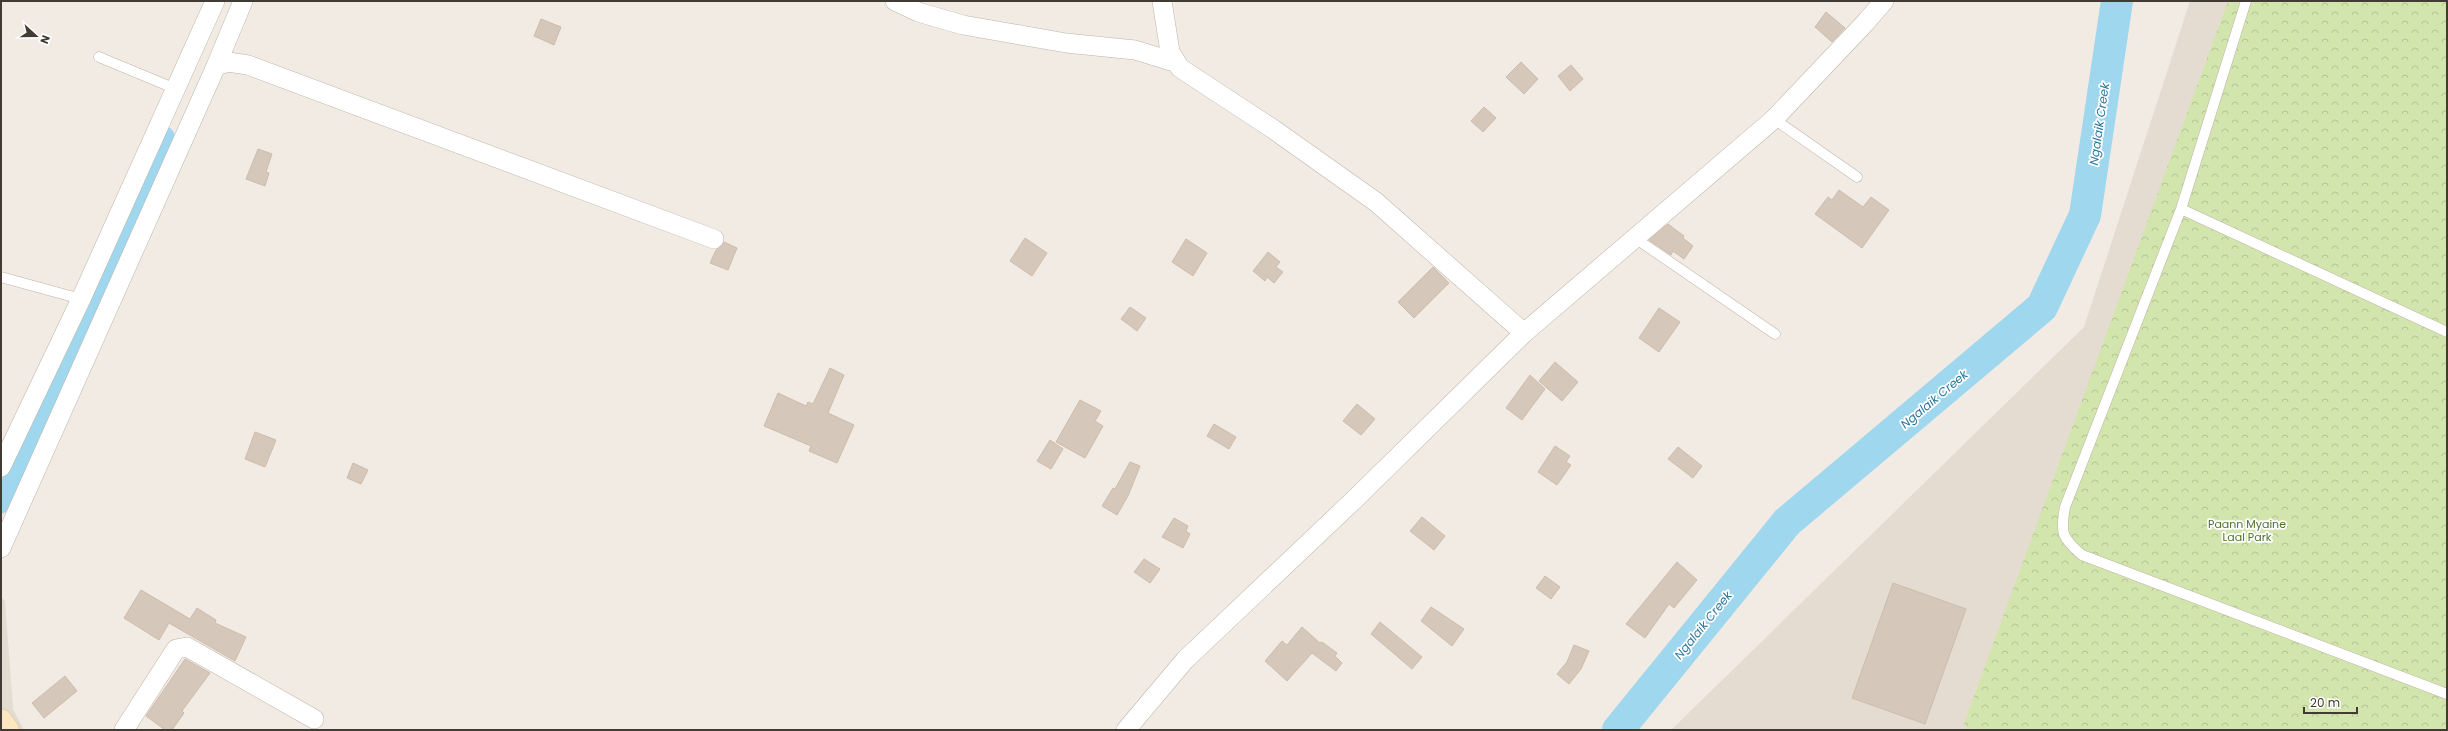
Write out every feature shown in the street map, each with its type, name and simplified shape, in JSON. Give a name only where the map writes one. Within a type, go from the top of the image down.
[{"type":"street","points":[[1,467],[81,299],[215,1]]},
{"type":"street","points":[[1,548],[216,66],[243,1]]},
{"type":"street","points":[[895,1],[918,12],[963,25],[1066,43],[1135,50],[1174,62],[1188,74],[1273,128],[1376,202],[1524,333]]},
{"type":"street","points":[[1162,1],[1170,52],[1174,62]]},
{"type":"street","points":[[1126,730],[1185,660],[1356,498],[1524,333],[1774,119],[1884,1]]},
{"type":"street","points":[[216,66],[228,62],[248,65],[714,239]]},
{"type":"street","points":[[124,730],[176,650],[187,647],[314,719]]},
{"type":"street","points":[[1,720],[8,730]]},
{"type":"lane","points":[[2246,1],[2181,209],[2066,507],[2062,525],[2067,542],[2082,555],[2447,694]]},
{"type":"lane","points":[[98,58],[176,89]]},
{"type":"lane","points":[[1774,119],[1857,177]]},
{"type":"lane","points":[[2181,209],[2447,332]]},
{"type":"lane","points":[[1635,238],[1775,334]]},
{"type":"lane","points":[[1,277],[81,299]]},
{"type":"shaded area","name":"Paann Myaine Laal Park","points":[[2190,1],[2447,1],[2447,730],[1671,730],[2084,327]]},
{"type":"shaded area","points":[[1,597],[5,601],[13,709],[24,730],[1,730]]},
{"type":"green space","name":"Paann Myaine Laal Park","points":[[2228,1],[2447,1],[2447,730],[1976,730],[1963,726]]},
{"type":"building","points":[[1826,12],[1845,28],[1832,42],[1815,27]]},
{"type":"building","points":[[541,19],[561,27],[554,45],[534,36]]},
{"type":"building","points":[[1521,62],[1538,79],[1524,94],[1506,77]]},
{"type":"building","points":[[1571,65],[1583,79],[1570,91],[1558,76]]},
{"type":"building","points":[[1484,107],[1496,118],[1483,132],[1471,121]]},
{"type":"building","points":[[258,149],[272,154],[266,172],[269,173],[265,186],[246,179]]},
{"type":"building","points":[[1839,190],[1863,207],[1871,197],[1889,210],[1862,248],[1815,214],[1828,197],[1832,200]]},
{"type":"building","points":[[1668,224],[1684,236],[1683,238],[1693,246],[1684,259],[1673,251],[1671,255],[1649,240]]},
{"type":"building","points":[[1025,238],[1047,253],[1032,276],[1010,261]]},
{"type":"building","points":[[1186,239],[1207,253],[1193,276],[1172,262]]},
{"type":"building","points":[[724,242],[737,248],[728,270],[710,263],[716,250]]},
{"type":"building","points":[[1268,252],[1280,262],[1276,267],[1283,272],[1274,283],[1267,277],[1265,281],[1253,271]]},
{"type":"building","points":[[1433,267],[1449,283],[1414,318],[1398,302]]},
{"type":"building","points":[[1130,307],[1146,318],[1137,331],[1121,319]]},
{"type":"building","points":[[1659,308],[1680,322],[1659,352],[1639,338]]},
{"type":"building","points":[[1555,362],[1578,382],[1562,401],[1539,381]]},
{"type":"building","points":[[830,368],[844,375],[828,413],[854,425],[837,463],[809,451],[811,446],[764,426],[778,393],[806,406],[808,402],[813,404]]},
{"type":"building","points":[[1530,375],[1545,389],[1522,420],[1506,408]]},
{"type":"building","points":[[1080,400],[1101,411],[1095,421],[1103,426],[1085,458],[1056,442]]},
{"type":"building","points":[[1357,404],[1375,419],[1361,435],[1343,421]]},
{"type":"building","points":[[1214,424],[1236,437],[1229,449],[1207,436]]},
{"type":"building","points":[[255,432],[276,440],[265,467],[245,459]]},
{"type":"building","points":[[1050,440],[1063,449],[1051,469],[1037,461]]},
{"type":"building","points":[[1555,446],[1570,456],[1566,462],[1571,465],[1557,485],[1538,472]]},
{"type":"building","points":[[1678,447],[1702,466],[1693,478],[1668,459]]},
{"type":"building","points":[[1130,462],[1140,466],[1128,496],[1117,515],[1102,506],[1113,488],[1115,489]]},
{"type":"building","points":[[353,463],[368,470],[361,484],[347,478]]},
{"type":"building","points":[[1422,517],[1445,536],[1434,550],[1410,531]]},
{"type":"building","points":[[1174,518],[1188,526],[1186,531],[1190,534],[1183,548],[1162,537]]},
{"type":"building","points":[[1144,559],[1160,569],[1150,583],[1134,572]]},
{"type":"building","points":[[1677,562],[1697,580],[1674,608],[1669,604],[1645,638],[1626,624]]},
{"type":"building","points":[[1545,576],[1560,587],[1551,599],[1536,588]]},
{"type":"building","points":[[1893,583],[1966,609],[1925,724],[1852,698]]},
{"type":"building","points":[[141,590],[190,619],[197,608],[216,620],[215,623],[246,637],[235,661],[169,623],[159,640],[124,618]]},
{"type":"building","points":[[1431,607],[1464,629],[1452,646],[1421,621]]},
{"type":"building","points":[[1380,622],[1422,657],[1412,669],[1371,634]]},
{"type":"building","points":[[1302,627],[1320,643],[1322,642],[1337,653],[1335,656],[1342,663],[1336,671],[1312,653],[1287,681],[1265,661],[1282,641],[1287,645]]},
{"type":"building","points":[[1574,645],[1589,651],[1581,669],[1569,684],[1557,674],[1567,662]]},
{"type":"building","points":[[185,659],[210,673],[182,711],[184,713],[172,730],[165,730],[146,716]]},
{"type":"building","points":[[65,676],[77,691],[44,718],[32,703]]},
{"type":"waterway","name":"Ngalaik Creek","points":[[1618,730],[1787,522],[2042,307],[2085,215],[2117,1]]},
{"type":"waterway","points":[[1,504],[165,136]]}]
